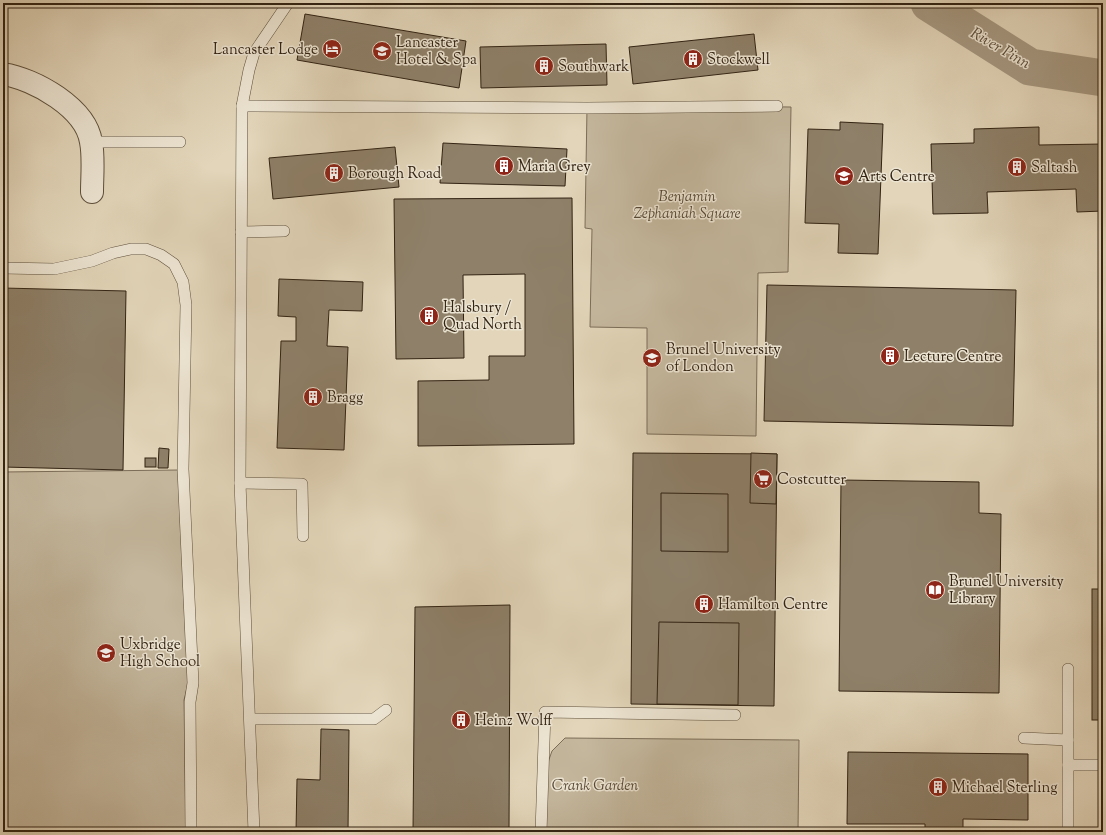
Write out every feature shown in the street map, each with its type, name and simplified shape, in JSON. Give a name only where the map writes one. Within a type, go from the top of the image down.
[{"type":"street","points":[[3,74],[29,81],[45,89],[74,112],[86,126],[91,142],[92,192]]},
{"type":"lane","points":[[254,832],[240,483],[242,106],[254,53],[288,3]]},
{"type":"lane","points":[[242,106],[587,108],[777,106]]},
{"type":"lane","points":[[91,142],[180,142]]},
{"type":"lane","points":[[241,232],[284,231]]},
{"type":"lane","points":[[3,268],[54,269],[92,261],[113,253],[131,249],[146,249],[161,255],[174,264],[183,282],[186,305],[183,469],[193,683],[190,702],[191,832]]},
{"type":"lane","points":[[240,483],[302,484],[303,536]]},
{"type":"lane","points":[[1068,669],[1068,832]]},
{"type":"lane","points":[[250,719],[374,719],[386,710]]},
{"type":"lane","points":[[541,832],[545,712],[735,715]]},
{"type":"lane","points":[[1024,738],[1068,740]]},
{"type":"lane","points":[[1068,765],[1103,765]]},
{"type":"green space","name":"Benjamin Zephaniah Square","points":[[697,106],[791,107],[788,272],[758,273],[756,436],[647,434],[647,328],[590,327],[592,229],[585,228],[587,108]]},
{"type":"green space","points":[[178,470],[188,684],[184,700],[186,832],[3,832],[3,472]]},
{"type":"green space","name":"Crank Garden","points":[[565,738],[799,740],[798,832],[545,832],[547,765],[552,751]]},
{"type":"building","name":"Lancaster Hotel & Spa","points":[[305,14],[466,41],[459,88],[297,60]]},
{"type":"building","name":"Stockwell","points":[[754,34],[758,70],[633,84],[629,47]]},
{"type":"building","name":"Southwark","points":[[606,44],[607,85],[481,88],[480,47]]},
{"type":"building","name":"Arts Centre","points":[[840,122],[883,124],[878,254],[838,253],[839,224],[805,223],[808,129],[840,130]]},
{"type":"building","name":"Saltash","points":[[1039,127],[1039,145],[1103,144],[1103,211],[1077,212],[1076,189],[987,192],[988,213],[933,214],[931,144],[974,143],[974,129]]},
{"type":"building","name":"Maria Grey","points":[[443,143],[567,149],[565,186],[440,183]]},
{"type":"building","name":"Borough Road","points":[[395,147],[399,187],[273,199],[269,158]]},
{"type":"building","name":"Halsbury / Quad North","points":[[572,198],[574,444],[418,446],[418,381],[489,380],[489,356],[525,356],[525,274],[463,275],[464,358],[396,359],[394,199]]},
{"type":"building","name":"Bragg","points":[[279,279],[363,282],[362,311],[329,310],[327,346],[348,347],[344,450],[277,448],[281,341],[296,341],[296,317],[278,316]]},
{"type":"building","name":"Lecture Centre","points":[[767,285],[1016,290],[1013,426],[764,421]]},
{"type":"building","points":[[3,288],[126,291],[123,470],[3,467]]},
{"type":"building","points":[[159,448],[169,449],[168,468],[158,468]]},
{"type":"building","name":"Hamilton Centre","points":[[633,453],[777,454],[774,706],[631,704]]},
{"type":"building","name":"Costcutter","points":[[751,453],[777,454],[776,504],[750,503]]},
{"type":"building","points":[[145,458],[156,458],[156,467],[145,467]]},
{"type":"building","points":[[841,480],[979,482],[979,513],[1001,514],[999,693],[839,691]]},
{"type":"building","points":[[661,493],[728,494],[728,552],[661,551]]},
{"type":"building","points":[[1092,589],[1103,589],[1103,720],[1092,720]]},
{"type":"building","name":"Heinz Wolff","points":[[510,605],[509,832],[413,832],[415,607]]},
{"type":"building","points":[[659,622],[739,623],[738,705],[657,704]]},
{"type":"building","points":[[321,729],[349,730],[348,832],[296,832],[297,779],[320,780]]},
{"type":"building","name":"Michael Sterling","points":[[848,752],[1028,754],[1028,820],[963,819],[963,831],[1005,832],[925,832],[925,824],[847,824]]},
{"type":"waterway","name":"River Pinn","points":[[929,3],[1030,67],[1103,78]]},
{"type":"place","name":"Lancaster Lodge","points":[[332,49]]},
{"type":"place","name":"Lancaster Hotel & Spa","points":[[382,51]]},
{"type":"place","name":"Stockwell","points":[[693,59]]},
{"type":"place","name":"Southwark","points":[[544,66]]},
{"type":"place","name":"Maria Grey","points":[[504,166]]},
{"type":"place","name":"Saltash","points":[[1017,167]]},
{"type":"place","name":"Borough Road","points":[[334,173]]},
{"type":"place","name":"Arts Centre","points":[[844,176]]},
{"type":"place","name":"Halsbury / Quad North","points":[[429,316]]},
{"type":"place","name":"Lecture Centre","points":[[890,356]]},
{"type":"place","name":"Brunel University of London","points":[[652,358]]},
{"type":"place","name":"Bragg","points":[[313,397]]},
{"type":"place","name":"Costcutter","points":[[763,479]]},
{"type":"place","name":"Brunel University Library","points":[[935,590]]},
{"type":"place","name":"Hamilton Centre","points":[[704,604]]},
{"type":"place","name":"Uxbridge High School","points":[[106,653]]},
{"type":"place","name":"Heinz Wolff","points":[[461,720]]},
{"type":"place","name":"Michael Sterling","points":[[938,787]]}]
